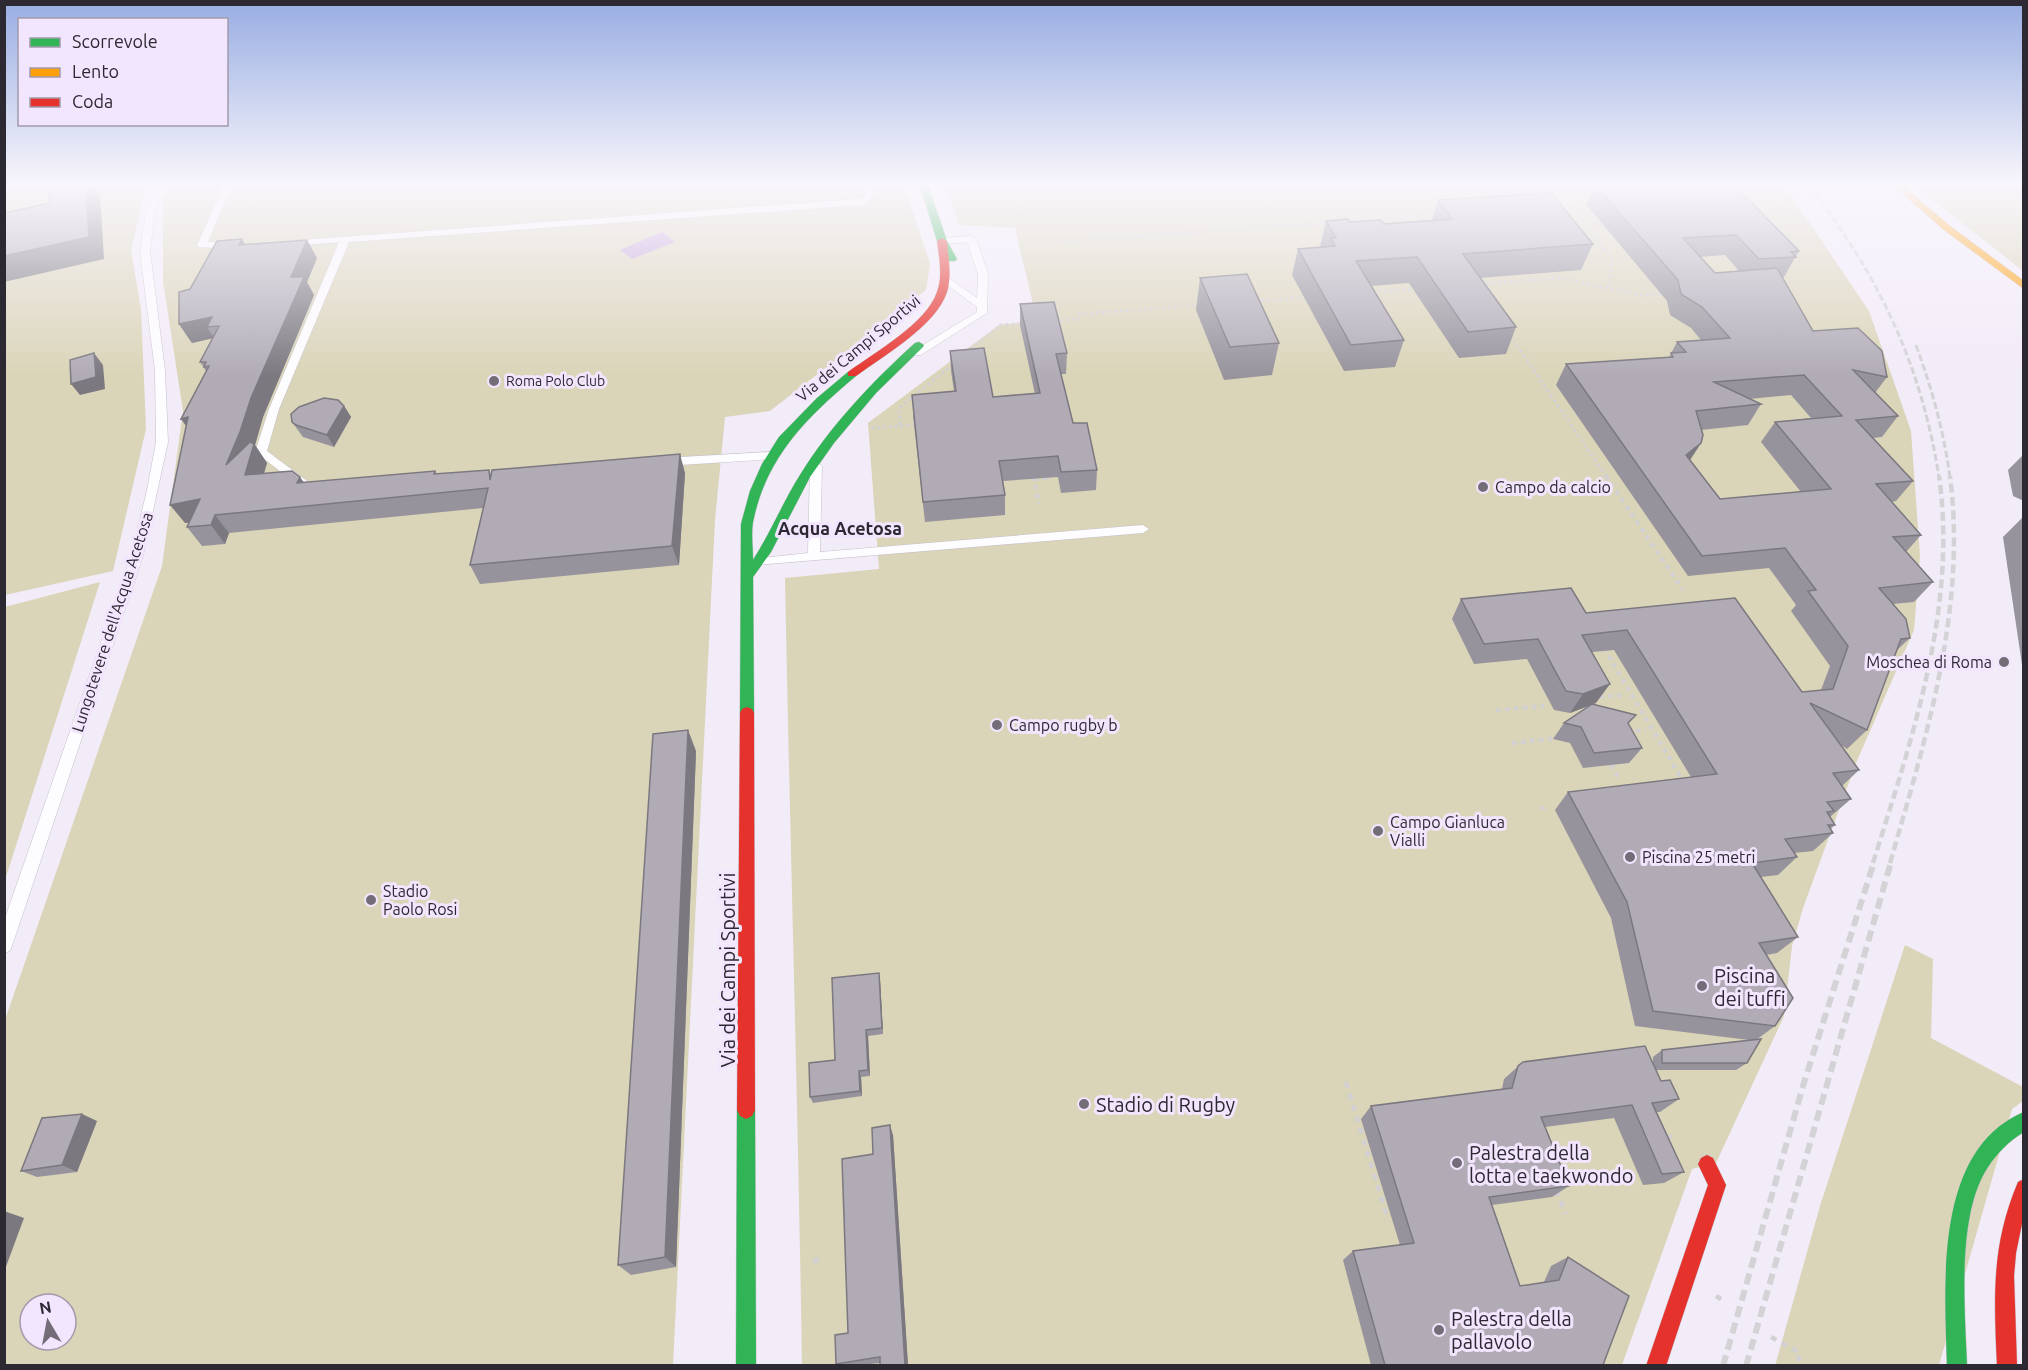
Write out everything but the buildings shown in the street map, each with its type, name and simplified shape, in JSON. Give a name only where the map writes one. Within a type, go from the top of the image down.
[{"type":"main road","name":"Via dei Campi Sportivi","points":[[746,1365],[747,524],[758,483],[770,456],[784,438],[819,400],[928,314],[940,299],[943,278],[942,249]]},
{"type":"main road","name":"Via dei Campi Sportivi","points":[[946,249],[957,270],[963,292],[955,304]]},
{"type":"main road","points":[[1975,249],[2024,286]]},
{"type":"main road","points":[[748,575],[760,562],[793,496],[816,461],[857,408],[944,321]]},
{"type":"main road","points":[[784,438],[806,443],[816,454],[816,461]]},
{"type":"main road","points":[[1957,1365],[1958,1241],[1965,1200],[1976,1169],[1987,1149],[2024,1121]]},
{"type":"main road","points":[[1656,1365],[1717,1185],[1707,1164]]},
{"type":"main road","points":[[2007,1365],[2005,1244],[2012,1210],[2024,1188]]},
{"type":"lane","name":"Lungotevere dell'Acqua Acetosa","points":[[4,946],[130,577],[153,490],[162,442],[160,371],[145,249]]},
{"type":"lane","points":[[307,485],[261,452],[274,409],[341,249]]},
{"type":"lane","points":[[898,365],[982,313],[983,274],[974,249]]},
{"type":"lane","points":[[943,278],[982,306]]},
{"type":"lane","points":[[963,292],[983,291]]},
{"type":"lane","points":[[647,463],[770,456]]},
{"type":"lane","points":[[814,557],[816,461]]},
{"type":"lane","points":[[760,562],[1143,529]]},
{"type":"path","points":[[1603,249],[1611,258],[1609,288]]},
{"type":"path","points":[[1481,293],[1475,284],[1560,278],[1642,295],[1666,293]]},
{"type":"path","points":[[1370,292],[1416,289]]},
{"type":"path","points":[[1253,301],[1311,296]]},
{"type":"path","points":[[1078,314],[1206,304]]},
{"type":"path","points":[[1046,322],[1080,319]]},
{"type":"path","points":[[966,353],[1001,325],[1035,322]]},
{"type":"path","points":[[1506,330],[1683,590]]},
{"type":"path","points":[[900,426],[898,408],[958,360]]},
{"type":"path","points":[[868,429],[914,424]]},
{"type":"path","points":[[1033,470],[1039,504]]},
{"type":"path","points":[[1034,479],[1058,477]]},
{"type":"path","points":[[1599,640],[1684,783]]},
{"type":"path","points":[[1599,698],[1626,696]]},
{"type":"path","points":[[1496,710],[1544,706]]},
{"type":"path","points":[[1617,733],[1646,730]]},
{"type":"path","points":[[1512,743],[1561,737]]},
{"type":"path","points":[[1611,765],[1619,780]]},
{"type":"path","points":[[1346,1082],[1388,1220]]},
{"type":"path","points":[[1553,1182],[1566,1214]]},
{"type":"path","points":[[813,1261],[821,1259]]},
{"type":"path","points":[[1771,1337],[1800,1353],[1797,1365]]},
{"type":"shaded area","points":[[5,249],[131,249],[141,309],[146,429],[113,571],[5,595]]},
{"type":"shaded area","name":"Stadio Paolo Rosi","points":[[163,249],[925,249],[930,264],[926,290],[770,411],[725,417],[715,520],[673,1365],[5,1366],[5,1020],[162,566],[183,411],[163,281]]},
{"type":"shaded area","points":[[622,249],[657,249],[632,259],[620,250]]},
{"type":"shaded area","points":[[1020,249],[1827,249],[1869,311],[1911,431],[1920,556],[1914,630],[1856,763],[1803,908],[1792,946],[1784,1016],[1716,1163],[1692,1169],[1622,1365],[802,1365],[785,578],[879,569],[868,423],[999,325],[1037,321]]},
{"type":"shaded area","points":[[1995,249],[2023,249],[2023,271]]},
{"type":"shaded area","points":[[100,582],[5,880],[5,607]]},
{"type":"shaded area","points":[[1905,945],[1933,959],[1931,1038],[2023,1087],[2023,1101],[2012,1109],[1939,1365],[1775,1366],[1820,1206]]},
{"type":"railway","points":[[1853,249],[1876,287],[1909,359],[1921,397],[1939,478]]},
{"type":"railway","points":[[1916,345],[1937,411],[1950,478]]},
{"type":"railway","points":[[1873,863],[1916,721],[1936,624],[1942,575],[1943,525],[1939,476]]},
{"type":"railway","points":[[1890,863],[1929,720],[1948,623],[1953,575],[1954,525],[1950,476]]},
{"type":"railway","points":[[1723,1366],[1803,1086],[1874,862]]},
{"type":"railway","points":[[1746,1366],[1891,862]]},
{"type":"traffic: fast","points":[[946,249],[952,259]]},
{"type":"traffic: fast","points":[[748,575],[765,552],[805,476],[830,440],[872,391],[919,345]]},
{"type":"traffic: fast","points":[[747,713],[747,524],[756,491],[768,464],[783,440],[821,400],[852,374]]},
{"type":"traffic: fast","points":[[746,1110],[746,1366]]},
{"type":"traffic: fast","points":[[1957,1366],[1955,1278],[1961,1216],[1969,1187],[1981,1161],[1998,1140],[2024,1121]]},
{"type":"traffic: slow","points":[[1975,249],[2024,286]]},
{"type":"traffic: jam","points":[[852,374],[916,325],[937,303],[942,293],[944,280],[943,249]]},
{"type":"traffic: jam","points":[[746,1110],[747,713]]},
{"type":"traffic: jam","points":[[1656,1366],[1717,1185],[1707,1164]]},
{"type":"traffic: jam","points":[[2007,1366],[2004,1298],[2006,1253],[2015,1210],[2024,1188]]},
{"type":"place","name":"Roma Polo Club","points":[[494,381]]},
{"type":"place","name":"Campo da calcio","points":[[1483,487]]},
{"type":"place","name":"Moschea di Roma","points":[[2004,662]]},
{"type":"place","name":"Campo rugby b","points":[[997,725]]},
{"type":"place","name":"Campo Gianluca Vialli","points":[[1378,831]]},
{"type":"place","name":"Piscina 25 metri","points":[[1630,857]]},
{"type":"place","name":"Stadio Paolo Rosi","points":[[371,900]]},
{"type":"place","name":"Piscina dei tuffi","points":[[1702,986]]},
{"type":"place","name":"Stadio di Rugby","points":[[1084,1104]]},
{"type":"place","name":"Palestra della lotta e taekwondo","points":[[1457,1163]]},
{"type":"place","name":"Palestra della pallavolo","points":[[1439,1330]]},
{"type":"district","name":"Acqua Acetosa","points":[[840,528]]}]
